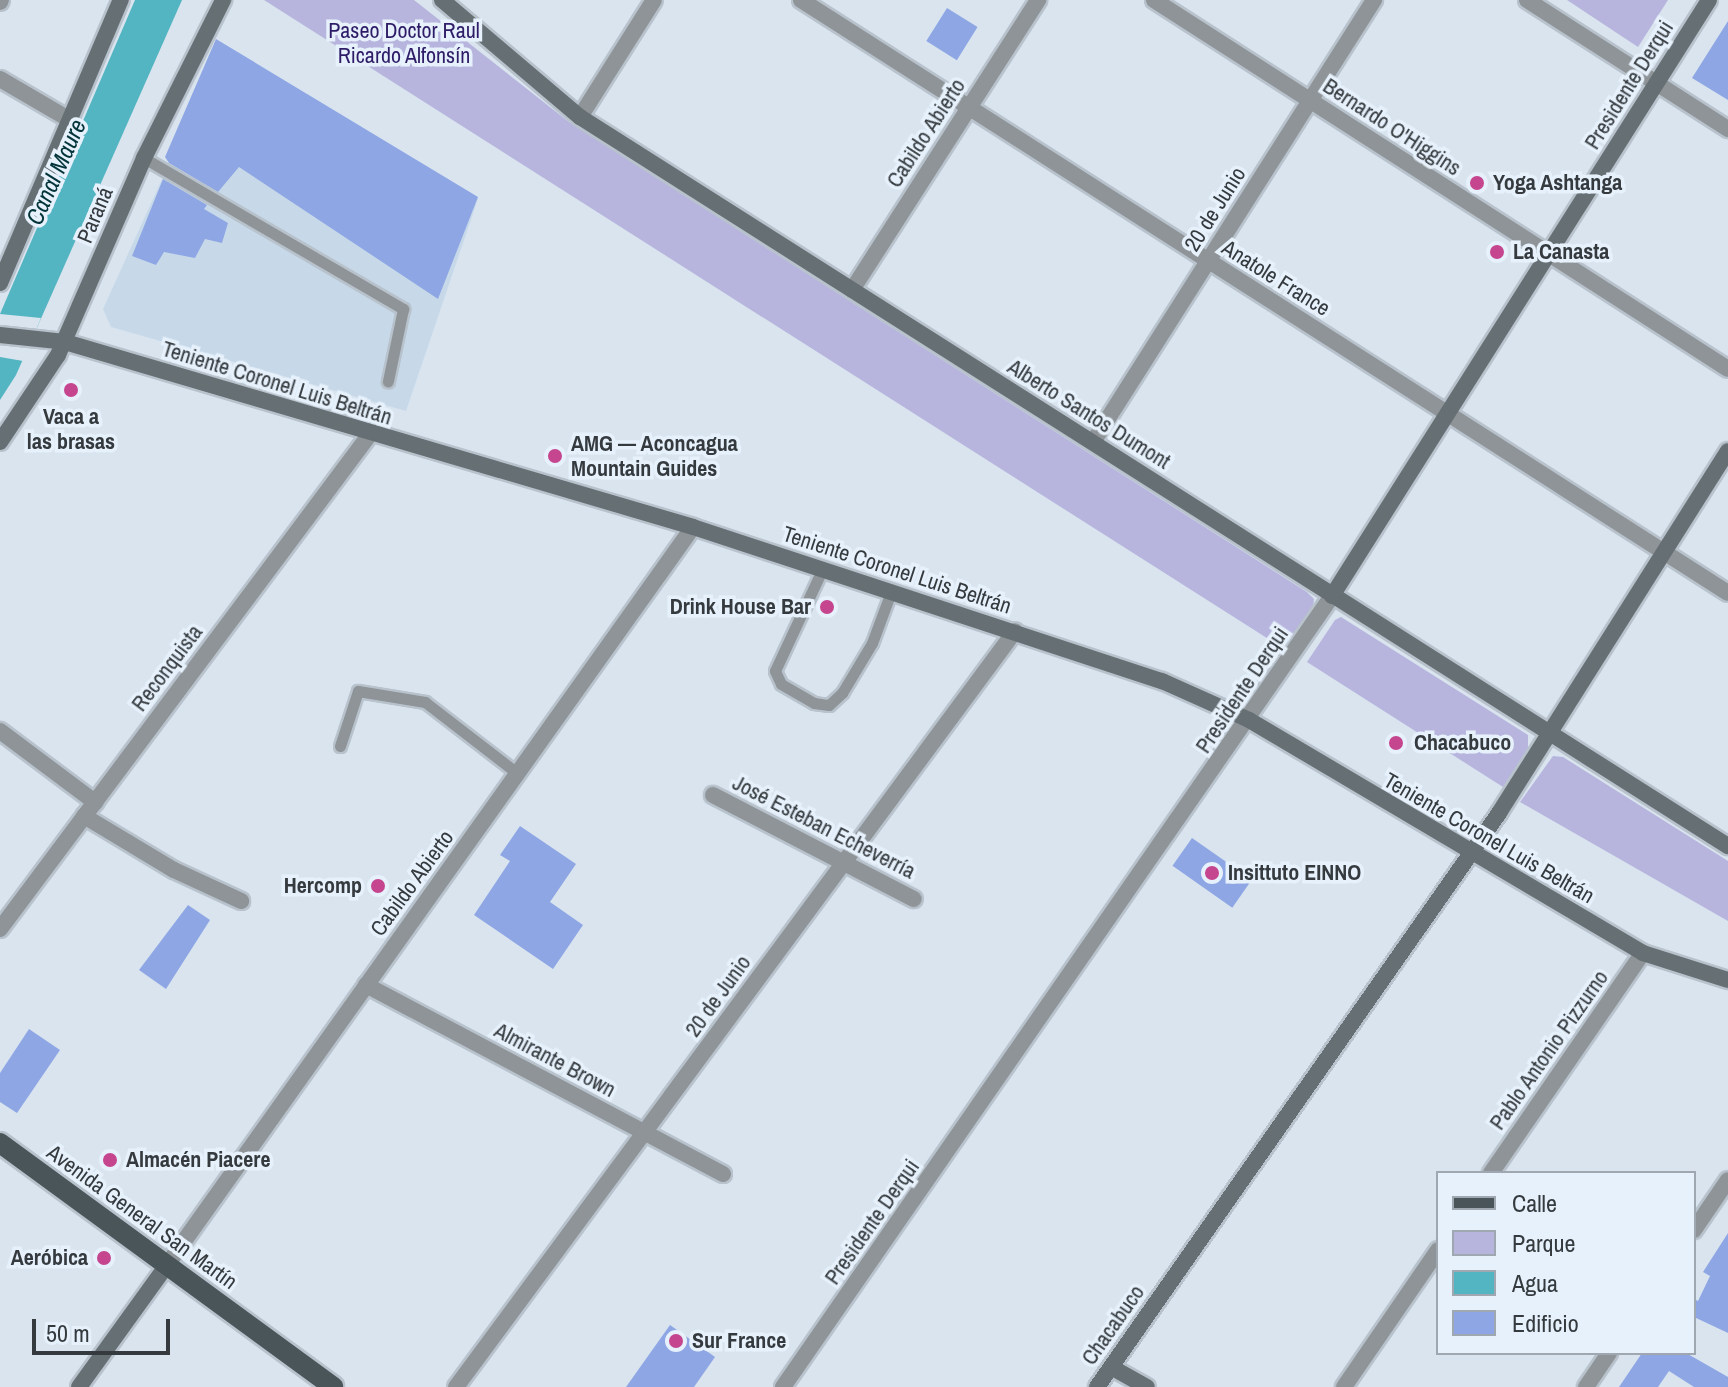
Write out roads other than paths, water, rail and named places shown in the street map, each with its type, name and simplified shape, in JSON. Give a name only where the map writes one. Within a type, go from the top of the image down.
[{"type":"main road","name":"Avenida General San Martín","points":[[0,1143],[333,1387]]},
{"type":"street","points":[[0,283],[72,121],[121,0]]},
{"type":"street","name":"Paraná","points":[[0,442],[51,369],[65,342],[144,158],[223,0]]},
{"type":"street","name":"Alberto Santos Dumont","points":[[442,0],[580,117],[1728,846]]},
{"type":"street","points":[[580,117],[654,0]]},
{"type":"street","name":"Anatole France","points":[[801,0],[1728,593]]},
{"type":"street","name":"Cabildo Abierto","points":[[852,290],[1038,0]]},
{"type":"street","name":"Bernardo O'Higgins","points":[[1154,0],[1728,369]]},
{"type":"street","name":"20 de Junio","points":[[1093,442],[1374,0]]},
{"type":"street","points":[[1527,0],[1728,129]]},
{"type":"street","name":"Presidente Derqui","points":[[783,1387],[1249,720],[1332,596],[1709,0]]},
{"type":"street","points":[[0,79],[72,121]]},
{"type":"street","name":"Teniente Coronel Luis Beltrán","points":[[0,335],[65,342],[693,527],[1162,681],[1249,720],[1470,854],[1643,953],[1728,980]]},
{"type":"street","name":"Reconquista","points":[[0,929],[370,434]]},
{"type":"street","name":"Chacabuco","points":[[1097,1387],[1470,854],[1728,451]]},
{"type":"street","name":"Cabildo Abierto","points":[[167,1265],[693,527]]},
{"type":"street","name":"20 de Junio","points":[[456,1387],[1015,631]]},
{"type":"street","points":[[0,731],[95,802]]},
{"type":"street","name":"José Esteban Echeverría","points":[[713,795],[914,899]]},
{"type":"street","points":[[84,816],[174,870],[241,901]]},
{"type":"street","name":"Pablo Antonio Pizzurno","points":[[1492,1171],[1643,953]]},
{"type":"street","name":"Almirante Brown","points":[[366,985],[723,1174]]},
{"type":"street","points":[[1696,1228],[1722,1199],[1728,1180]]},
{"type":"street","points":[[1344,1387],[1436,1253]]},
{"type":"street","points":[[79,1387],[167,1265]]},
{"type":"street","points":[[1586,1387],[1608,1355]]},
{"type":"street","points":[[1111,1367],[1147,1387]]},
{"type":"lane","points":[[144,158],[403,309],[388,381]]},
{"type":"lane","points":[[822,570],[775,671],[781,684],[814,703],[829,705],[842,693],[872,643],[891,592]]},
{"type":"lane","points":[[340,746],[358,691],[425,702],[517,773]]},
{"type":"water","points":[[135,0],[182,0],[16,375],[0,400],[0,314]]},
{"type":"place","name":"Yoga Ashtanga","points":[[1477,183]]},
{"type":"place","name":"La Canasta","points":[[1497,252]]},
{"type":"place","name":"Vaca a las brasas","points":[[71,390]]},
{"type":"place","name":"AMG — Aconcagua Mountain Guides","points":[[555,456]]},
{"type":"place","name":"Drink House Bar","points":[[827,607]]},
{"type":"place","name":"Chacabuco","points":[[1396,743]]},
{"type":"place","name":"Insittuto EINNO","points":[[1212,873]]},
{"type":"place","name":"Hercomp","points":[[378,886]]},
{"type":"place","name":"Almacén Piacere","points":[[110,1160]]},
{"type":"place","name":"Aeróbica","points":[[104,1258]]},
{"type":"place","name":"Sur France","points":[[676,1341]]},
{"type":"park label","name":"Paseo Doctor Raul Ricardo Alfonsín","points":[[404,42]]},
{"type":"water label","name":"Canal Maure","points":[[56,172]]}]
